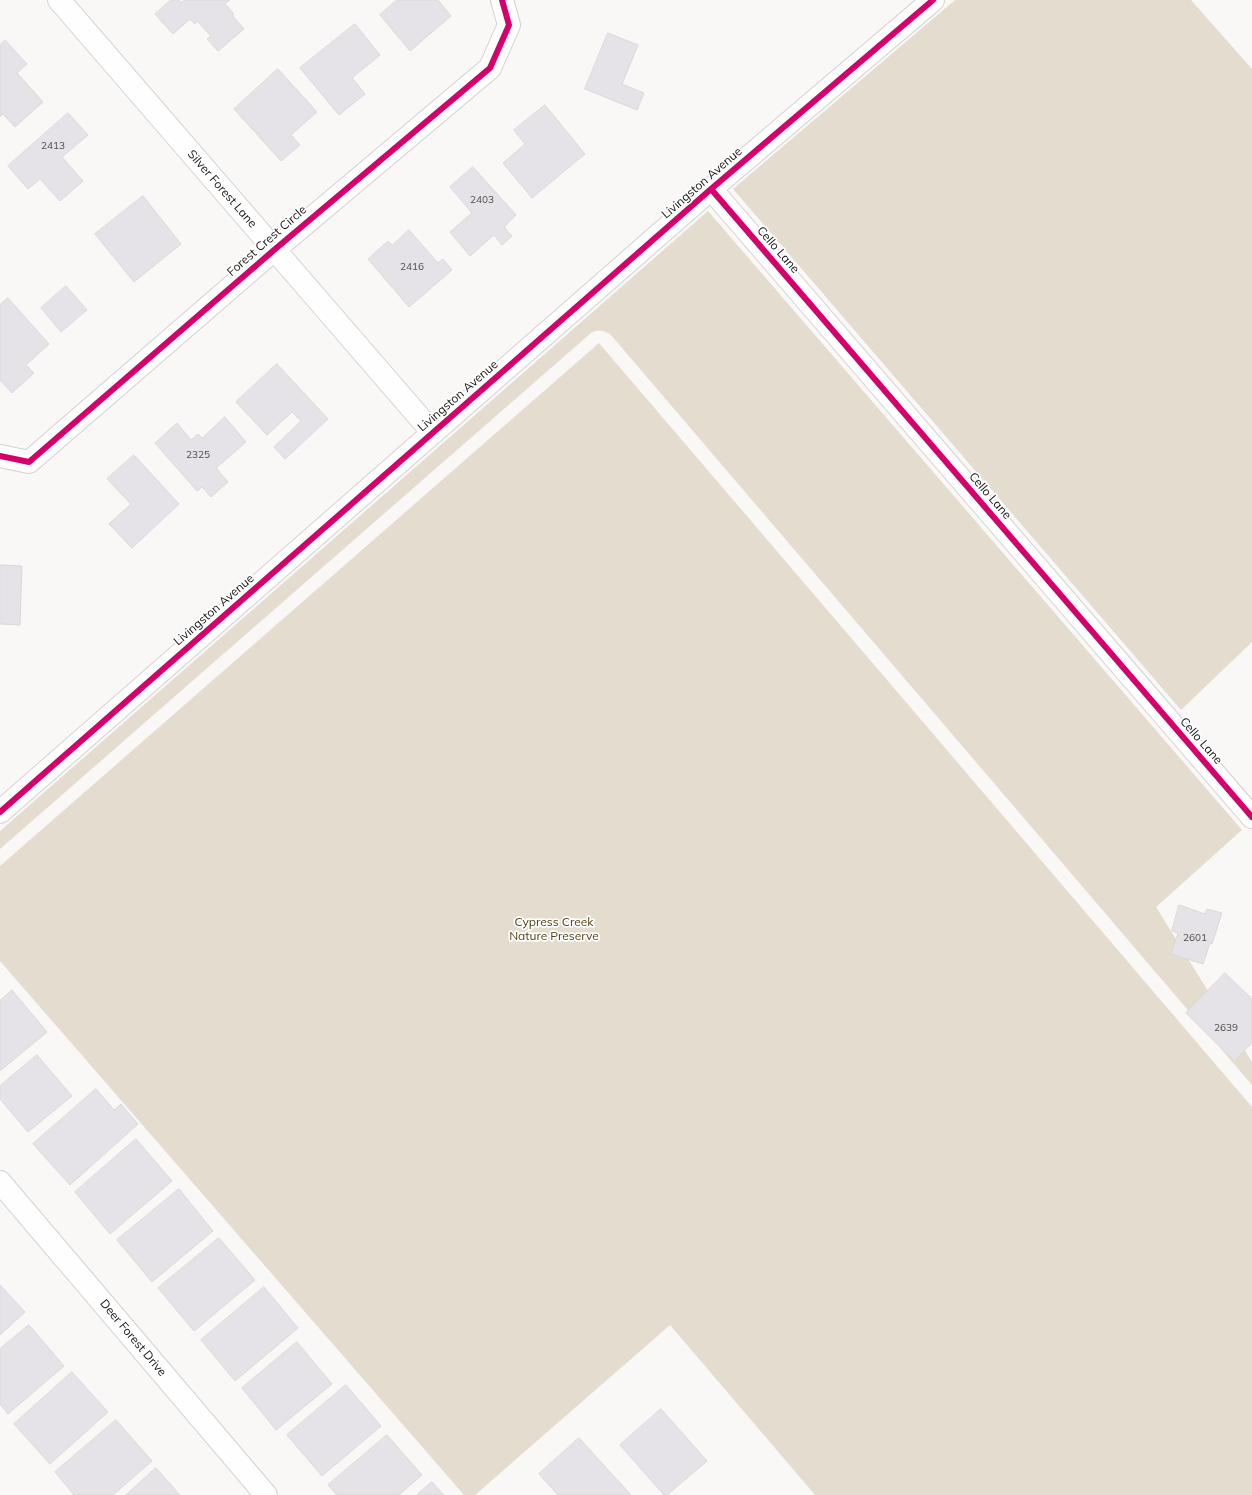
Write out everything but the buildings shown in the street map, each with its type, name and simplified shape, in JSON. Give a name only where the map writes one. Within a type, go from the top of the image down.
[{"type":"street","name":"Silver Forest Lane","points":[[59,0],[433,433]]},
{"type":"street","name":"Forest Crest Circle","points":[[0,456],[29,462],[274,250],[490,68],[509,25],[502,0]]},
{"type":"street","name":"Livingston Avenue","points":[[0,812],[711,189],[933,0]]},
{"type":"street","name":"Cello Lane","points":[[711,189],[1252,817]]},
{"type":"street","name":"Deer Forest Drive","points":[[0,1182],[266,1495]]},
{"type":"green space","points":[[955,0],[1191,0],[1252,69],[1252,642],[1181,710],[733,189]]},
{"type":"green space","points":[[708,211],[1242,830],[1156,907],[1252,1062],[1252,1085],[610,334],[603,331],[591,333],[0,849],[0,831]]},
{"type":"green space","name":"Cypress Creek Nature Preserve","points":[[599,343],[1252,1107],[1252,1495],[815,1495],[670,1325],[475,1495],[464,1495],[0,961],[0,866]]},
{"type":"cycle path","points":[[0,456],[29,462],[274,250],[490,68],[509,25],[502,0]]},
{"type":"cycle path","points":[[0,812],[711,189],[933,0]]},
{"type":"cycle path","points":[[711,189],[1252,817]]}]
